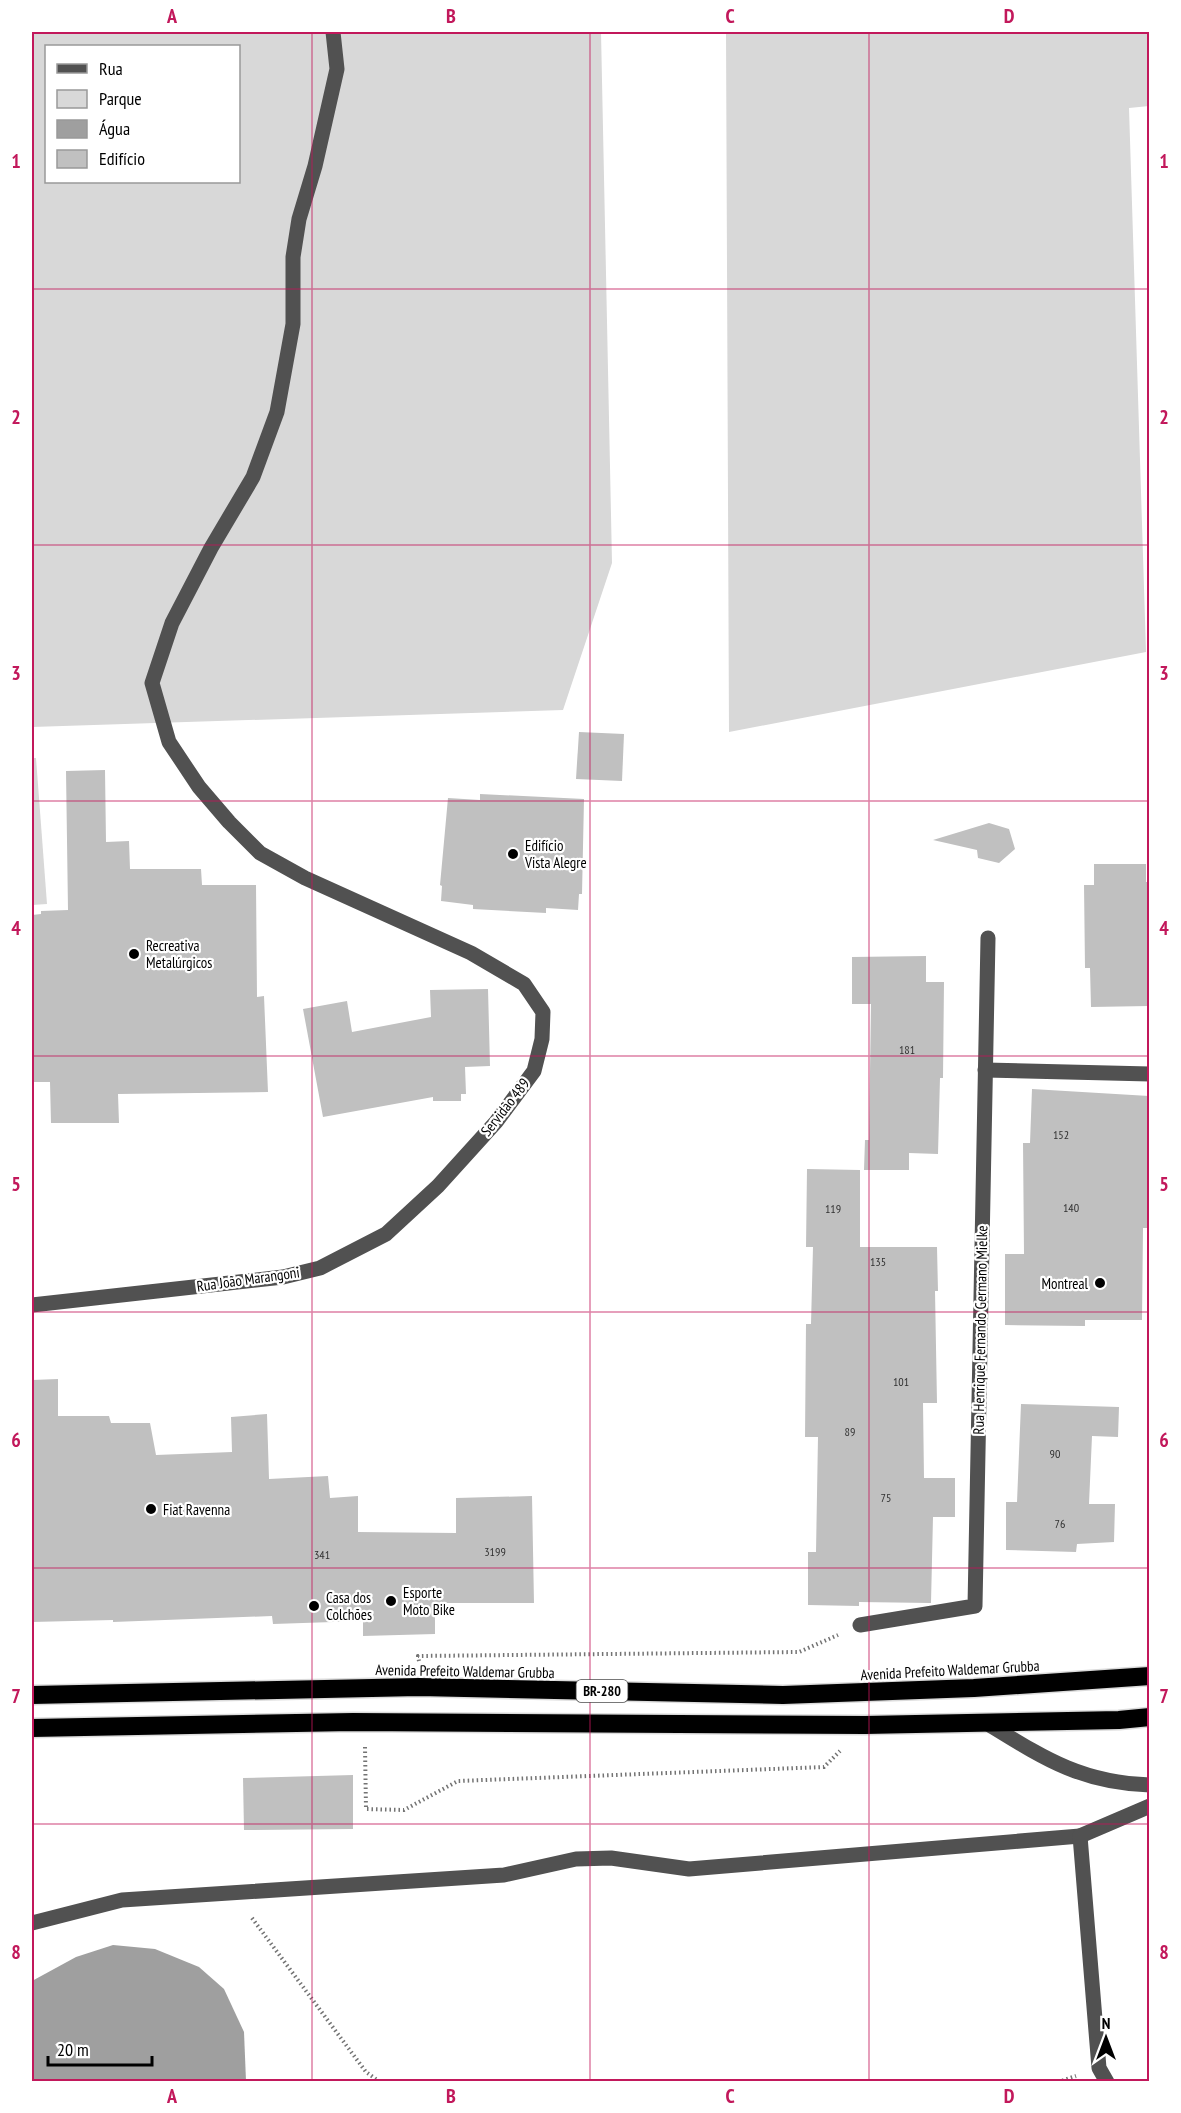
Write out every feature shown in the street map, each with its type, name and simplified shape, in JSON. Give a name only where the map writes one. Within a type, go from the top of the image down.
[{"type":"highway","name":"Avenida Prefeito Waldemar Grubba","points":[[32,1695],[419,1687],[783,1695],[974,1688],[1149,1676]]},
{"type":"highway","name":"BR-280","points":[[32,1728],[365,1722],[865,1725],[1119,1720],[1149,1717]]},
{"type":"street","name":"Servidão 489","points":[[333,32],[337,69],[315,166],[299,219],[293,257],[293,324],[277,412],[253,477],[172,623],[152,683],[168,742],[198,787],[260,853],[305,878],[471,953],[524,984],[543,1012],[542,1039],[534,1071],[496,1122],[438,1186]]},
{"type":"street","name":"Rua Henrique Fernando Germano Mielke","points":[[860,1625],[975,1606],[988,938]]},
{"type":"street","points":[[985,1070],[1149,1074]]},
{"type":"street","name":"Rua João Marangoni","points":[[32,1305],[283,1277],[320,1268],[386,1234],[438,1186]]},
{"type":"street","points":[[985,1722],[1049,1761],[1083,1775],[1128,1784],[1149,1785]]},
{"type":"street","points":[[32,1923],[122,1900],[504,1875],[576,1859],[611,1858],[689,1869],[1080,1836],[1149,1806]]},
{"type":"street","points":[[1080,1836],[1099,2068],[1107,2082]]},
{"type":"path","points":[[419,1687],[418,1656],[799,1652],[860,1625]]},
{"type":"path","points":[[365,1722],[366,1809],[405,1810],[458,1780],[824,1767],[865,1725]]},
{"type":"path","points":[[232,1892],[366,2072],[380,2082]]},
{"type":"green space","points":[[32,32],[601,32],[612,563],[563,710],[32,727]]},
{"type":"green space","points":[[726,32],[1149,32],[1149,106],[1129,108],[1146,652],[729,732]]},
{"type":"green space","points":[[32,758],[36,758],[47,904],[32,905]]},
{"type":"water","points":[[113,1945],[155,1949],[199,1967],[224,1989],[244,2032],[246,2081],[32,2081],[32,1981],[76,1957]]},
{"type":"building","points":[[579,732],[624,734],[622,781],[576,779]]},
{"type":"building","points":[[105,770],[106,842],[129,841],[130,869],[201,869],[202,885],[256,885],[257,997],[264,996],[268,1092],[118,1094],[119,1123],[51,1123],[50,1082],[32,1082],[32,915],[41,914],[41,911],[68,910],[66,771]]},
{"type":"building","name":"Edifício Vista Alegre","points":[[480,794],[584,799],[582,894],[579,894],[578,910],[546,908],[546,913],[473,909],[473,905],[441,901],[442,886],[440,885],[448,798],[480,800]]},
{"type":"building","points":[[989,823],[1009,829],[1015,849],[999,863],[978,858],[977,850],[933,840]]},
{"type":"building","points":[[1094,864],[1146,864],[1146,882],[1149,882],[1149,1006],[1091,1007],[1090,968],[1085,968],[1084,885],[1094,885]]},
{"type":"building","points":[[926,956],[926,982],[944,982],[943,1078],[940,1078],[938,1154],[909,1153],[909,1170],[864,1170],[865,1140],[869,1140],[871,1004],[852,1004],[852,957]]},
{"type":"building","points":[[488,989],[490,1066],[465,1067],[466,1094],[461,1094],[461,1101],[433,1101],[433,1097],[323,1117],[303,1009],[347,1001],[352,1032],[431,1017],[430,990]]},
{"type":"building","points":[[1032,1089],[1149,1096],[1149,1228],[1143,1228],[1142,1320],[1085,1320],[1085,1326],[1005,1325],[1005,1254],[1024,1254],[1023,1143],[1030,1143]]},
{"type":"building","points":[[807,1169],[860,1170],[860,1247],[937,1247],[938,1291],[935,1291],[937,1403],[923,1403],[924,1478],[955,1478],[955,1517],[933,1517],[931,1603],[859,1602],[859,1606],[808,1605],[808,1552],[816,1552],[818,1437],[805,1437],[806,1324],[811,1324],[813,1247],[806,1247]]},
{"type":"building","name":"Fiat Ravenna","points":[[58,1379],[58,1416],[109,1416],[111,1423],[150,1423],[156,1455],[232,1452],[231,1417],[267,1414],[269,1479],[328,1476],[330,1498],[358,1496],[358,1532],[456,1533],[456,1498],[532,1496],[534,1603],[435,1603],[435,1634],[363,1636],[363,1621],[273,1624],[272,1616],[113,1622],[113,1620],[32,1622],[32,1380]]},
{"type":"building","points":[[1021,1404],[1119,1407],[1118,1437],[1092,1436],[1089,1504],[1115,1504],[1114,1542],[1077,1544],[1076,1552],[1006,1550],[1006,1502],[1017,1502]]},
{"type":"building","points":[[353,1775],[353,1829],[244,1830],[243,1778]]},
{"type":"place","name":"Edifício Vista Alegre","points":[[513,854]]},
{"type":"place","name":"Recreativa Metalúrgicos","points":[[134,954]]},
{"type":"place","name":"Montreal","points":[[1100,1283]]},
{"type":"place","name":"Fiat Ravenna","points":[[151,1509]]},
{"type":"place","name":"Esporte Moto Bike","points":[[391,1601]]},
{"type":"place","name":"Casa dos Colchões","points":[[314,1606]]}]
